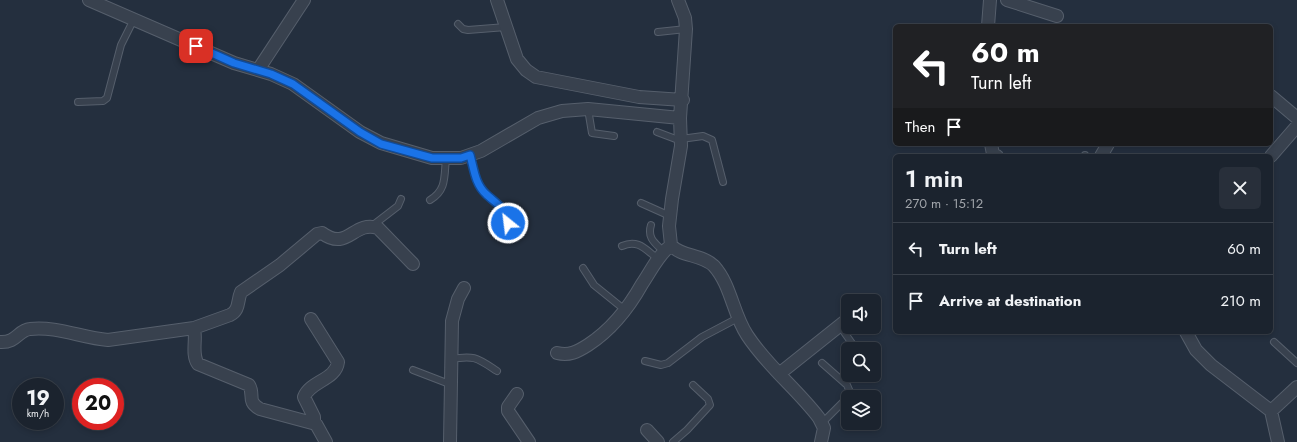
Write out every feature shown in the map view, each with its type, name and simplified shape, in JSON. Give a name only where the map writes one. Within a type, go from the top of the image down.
[{"type":"street","points":[[258,70],[304,0]]},
{"type":"street","points":[[497,0],[518,59],[526,70],[536,77],[639,96],[682,108]]},
{"type":"street","points":[[557,353],[566,355],[581,349],[600,337],[625,310],[664,252],[670,216],[688,138],[682,108],[686,29],[685,18],[678,0]]},
{"type":"street","points":[[988,24],[990,0]]},
{"type":"street","points":[[1007,0],[1057,16]]},
{"type":"street","points":[[97,2],[234,63],[258,70],[293,84],[360,132],[381,144],[432,158],[461,158],[481,152],[538,118],[562,111],[588,109],[682,108]]},
{"type":"street","points":[[1273,98],[1297,118]]},
{"type":"street","points":[[1273,154],[1297,126]]},
{"type":"street","points":[[0,342],[15,339],[24,331],[29,329],[61,330],[108,340],[194,328],[235,312],[241,292],[280,266],[318,234],[322,233],[331,240],[337,241],[366,226],[378,228],[413,264]]},
{"type":"street","points":[[664,252],[676,249],[704,259],[713,266],[727,289],[738,318],[751,341],[779,374],[814,411],[822,423],[824,428],[821,442]]},
{"type":"street","points":[[450,442],[453,316],[458,299],[464,288]]},
{"type":"street","points":[[311,319],[338,362],[333,373],[308,390],[304,397],[313,419],[326,442]]},
{"type":"street","points":[[779,374],[841,324]]},
{"type":"street","points":[[194,328],[196,335],[194,356],[198,364],[249,385],[251,388],[250,396],[254,405],[260,409],[313,419]]},
{"type":"street","points":[[1187,334],[1196,350],[1206,362],[1271,411],[1278,442]]},
{"type":"street","points":[[1271,411],[1297,387]]},
{"type":"street","points":[[517,394],[508,411],[529,442]]},
{"type":"street","points":[[647,430],[658,442]]},
{"type":"lane","points":[[78,102],[103,101],[107,98],[121,44],[134,19]]},
{"type":"lane","points":[[458,24],[463,29],[468,30],[506,27]]},
{"type":"lane","points":[[658,32],[686,29]]},
{"type":"lane","points":[[588,109],[592,133],[614,136]]},
{"type":"lane","points":[[657,132],[688,138],[707,136],[712,140],[723,182]]},
{"type":"lane","points":[[470,155],[479,186],[509,218],[508,223],[492,230]]},
{"type":"lane","points":[[430,200],[439,195],[442,189],[446,158]]},
{"type":"lane","points":[[372,226],[398,206],[401,199]]},
{"type":"lane","points":[[641,203],[670,216]]},
{"type":"lane","points":[[651,225],[649,231],[650,238],[664,252]]},
{"type":"lane","points":[[622,246],[630,242],[664,252]]},
{"type":"lane","points":[[583,268],[594,285],[625,310]]},
{"type":"lane","points":[[645,361],[662,364],[668,363],[702,338],[738,318]]},
{"type":"lane","points":[[1274,342],[1297,363]]},
{"type":"lane","points":[[451,359],[472,357],[478,358],[497,371]]},
{"type":"lane","points":[[822,363],[847,386],[849,390]]},
{"type":"lane","points":[[413,370],[452,385]]},
{"type":"lane","points":[[673,442],[687,430],[710,405],[708,399],[693,384]]},
{"type":"lane","points":[[822,423],[841,404]]},
{"type":"route","points":[[196,46],[234,63],[271,74],[293,84],[360,132],[381,144],[432,158],[461,158],[470,155],[479,186],[504,211],[509,218],[508,223]]}]
